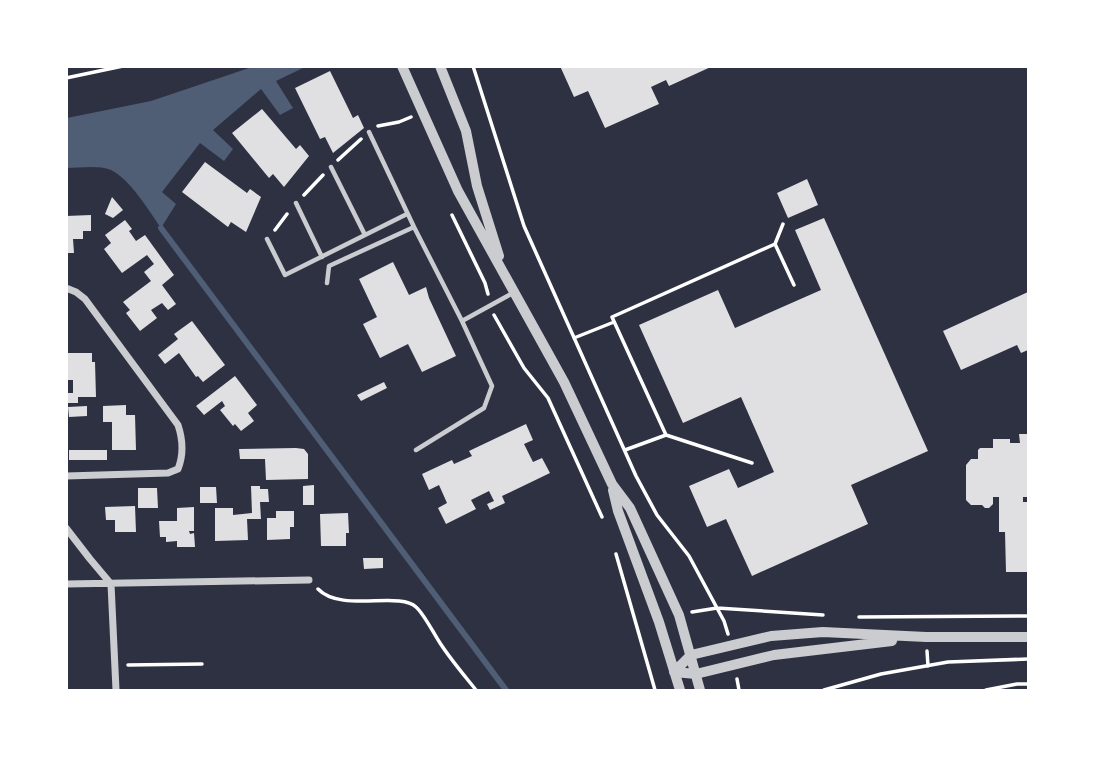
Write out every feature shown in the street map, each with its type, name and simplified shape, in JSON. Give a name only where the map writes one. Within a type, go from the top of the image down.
[{"type":"street","points":[[402,66],[458,191],[564,382],[612,484],[630,508],[679,615],[700,691]]},
{"type":"street","points":[[440,66],[466,131],[477,186],[505,279]]},
{"type":"street","points":[[66,288],[85,299],[178,425],[182,436],[182,459],[178,469],[168,473],[66,476]]},
{"type":"street","points":[[612,484],[618,511],[659,622],[680,691]]},
{"type":"street","points":[[66,528],[111,584],[116,691]]},
{"type":"street","points":[[66,584],[309,580]]},
{"type":"street","points":[[674,671],[691,655],[771,636],[823,632],[926,637],[1028,637]]},
{"type":"street","points":[[674,671],[696,674],[775,655],[926,637]]},
{"type":"lane","points":[[369,132],[492,386],[484,408],[416,450]]},
{"type":"lane","points":[[331,167],[365,235]]},
{"type":"lane","points":[[296,203],[322,257]]},
{"type":"lane","points":[[267,239],[285,275],[407,214]]},
{"type":"lane","points":[[327,283],[329,266],[414,228]]},
{"type":"lane","points":[[462,321],[514,293]]},
{"type":"path","points":[[66,78],[123,66]]},
{"type":"path","points":[[472,66],[524,226],[636,476],[657,515],[689,556],[718,608],[730,645]]},
{"type":"path","points":[[404,108],[408,118]]},
{"type":"path","points":[[267,239],[296,203],[369,132]]},
{"type":"path","points":[[449,208],[485,283],[496,321],[524,368],[548,398],[607,527]]},
{"type":"path","points":[[666,435],[612,317],[775,244],[783,224]]},
{"type":"path","points":[[775,244],[794,285]]},
{"type":"path","points":[[574,338],[614,322]]},
{"type":"path","points":[[625,450],[666,435],[752,463]]},
{"type":"path","points":[[615,551],[655,691]]},
{"type":"path","points":[[309,580],[324,596],[362,602],[402,601],[416,606],[476,691]]},
{"type":"path","points":[[718,608],[833,616]]},
{"type":"path","points":[[859,617],[1028,616]]},
{"type":"path","points":[[824,691],[881,674],[948,662],[1028,659]]},
{"type":"path","points":[[115,665],[202,664]]},
{"type":"path","points":[[734,664],[739,691]]},
{"type":"path","points":[[986,691],[1028,684]]},
{"type":"water","points":[[252,67],[305,67],[276,81],[293,108],[280,115],[261,89],[213,130],[233,149],[224,161],[200,143],[162,192],[176,204],[161,228],[139,196],[118,174],[100,168],[67,168],[67,118],[151,101]]},
{"type":"building","points":[[560,66],[713,66],[669,86],[666,80],[651,87],[659,104],[605,128],[588,91],[574,97]]},
{"type":"building","points":[[330,71],[353,118],[358,115],[364,128],[333,153],[325,137],[320,139],[295,88]]},
{"type":"building","points":[[262,109],[296,149],[300,145],[309,156],[284,187],[273,174],[269,178],[232,133]]},
{"type":"building","points":[[205,162],[247,193],[250,189],[261,197],[246,232],[231,222],[228,227],[182,192]]},
{"type":"building","points":[[807,179],[818,205],[788,218],[777,193]]},
{"type":"building","points":[[112,197],[123,210],[113,218],[105,214]]},
{"type":"building","points":[[91,215],[91,231],[83,231],[83,239],[73,239],[74,253],[66,253],[66,216]]},
{"type":"building","points":[[824,218],[928,451],[851,485],[868,524],[752,576],[726,519],[707,527],[689,486],[729,469],[738,488],[774,472],[741,397],[683,423],[639,325],[718,290],[735,328],[821,290],[795,230]]},
{"type":"building","points":[[125,220],[136,241],[145,235],[174,275],[162,285],[176,304],[168,310],[162,303],[151,310],[157,318],[140,331],[126,313],[130,310],[123,302],[151,281],[144,272],[154,264],[147,255],[122,273],[104,249],[111,243],[105,235]]},
{"type":"building","points":[[393,262],[409,295],[426,287],[456,356],[422,372],[408,344],[380,358],[363,324],[377,317],[359,279]]},
{"type":"building","points":[[1028,292],[1028,350],[1021,353],[1017,345],[961,370],[943,331]]},
{"type":"building","points":[[192,321],[225,365],[203,382],[196,377],[179,353],[165,364],[158,355],[178,339],[174,334]]},
{"type":"building","points":[[66,353],[92,353],[92,362],[95,362],[96,397],[78,397],[78,403],[66,403],[66,393],[73,393],[73,380],[67,380]]},
{"type":"building","points":[[235,376],[257,405],[248,413],[254,421],[241,431],[235,424],[233,426],[220,410],[225,406],[222,401],[204,415],[196,406]]},
{"type":"building","points":[[384,382],[387,388],[361,401],[357,395]]},
{"type":"building","points":[[126,405],[126,415],[135,415],[136,450],[112,450],[112,422],[103,422],[103,406]]},
{"type":"building","points":[[87,406],[87,416],[69,417],[68,407]]},
{"type":"building","points":[[526,424],[533,440],[524,444],[533,462],[542,458],[550,473],[502,496],[505,503],[490,510],[487,504],[494,501],[489,491],[471,500],[476,509],[446,524],[438,508],[447,503],[439,485],[429,490],[422,474],[452,460],[454,464],[472,456],[469,451]]},
{"type":"building","points":[[1019,434],[1028,434],[1028,489],[1023,502],[1028,502],[1028,572],[1006,572],[1005,532],[999,532],[999,497],[993,497],[993,504],[989,508],[971,505],[966,500],[966,465],[971,459],[978,459],[980,448],[993,448],[993,439],[1010,439],[1010,443],[1020,443]]},
{"type":"building","points":[[239,449],[304,449],[308,454],[308,479],[266,480],[265,459],[240,459]]},
{"type":"building","points":[[69,450],[107,450],[107,460],[69,460]]},
{"type":"building","points":[[314,485],[314,505],[303,505],[303,486]]},
{"type":"building","points":[[251,486],[268,489],[269,502],[260,502],[261,519],[247,519],[248,540],[215,541],[215,508],[233,508],[233,515],[252,513]]},
{"type":"building","points":[[200,487],[216,487],[217,503],[200,503]]},
{"type":"building","points":[[138,488],[157,488],[158,508],[138,508]]},
{"type":"building","points":[[135,506],[136,532],[115,532],[115,520],[106,520],[105,507]]},
{"type":"building","points":[[194,507],[194,531],[189,531],[190,534],[194,533],[195,547],[177,547],[177,541],[166,542],[166,537],[160,537],[159,521],[177,521],[177,508]]},
{"type":"building","points":[[276,511],[294,511],[294,527],[290,527],[290,539],[267,540],[267,518],[276,518]]},
{"type":"building","points":[[348,513],[349,533],[346,533],[346,546],[321,546],[320,514]]},
{"type":"building","points":[[363,558],[383,558],[383,568],[364,569]]},
{"type":"waterway","points":[[161,228],[506,690]]}]
